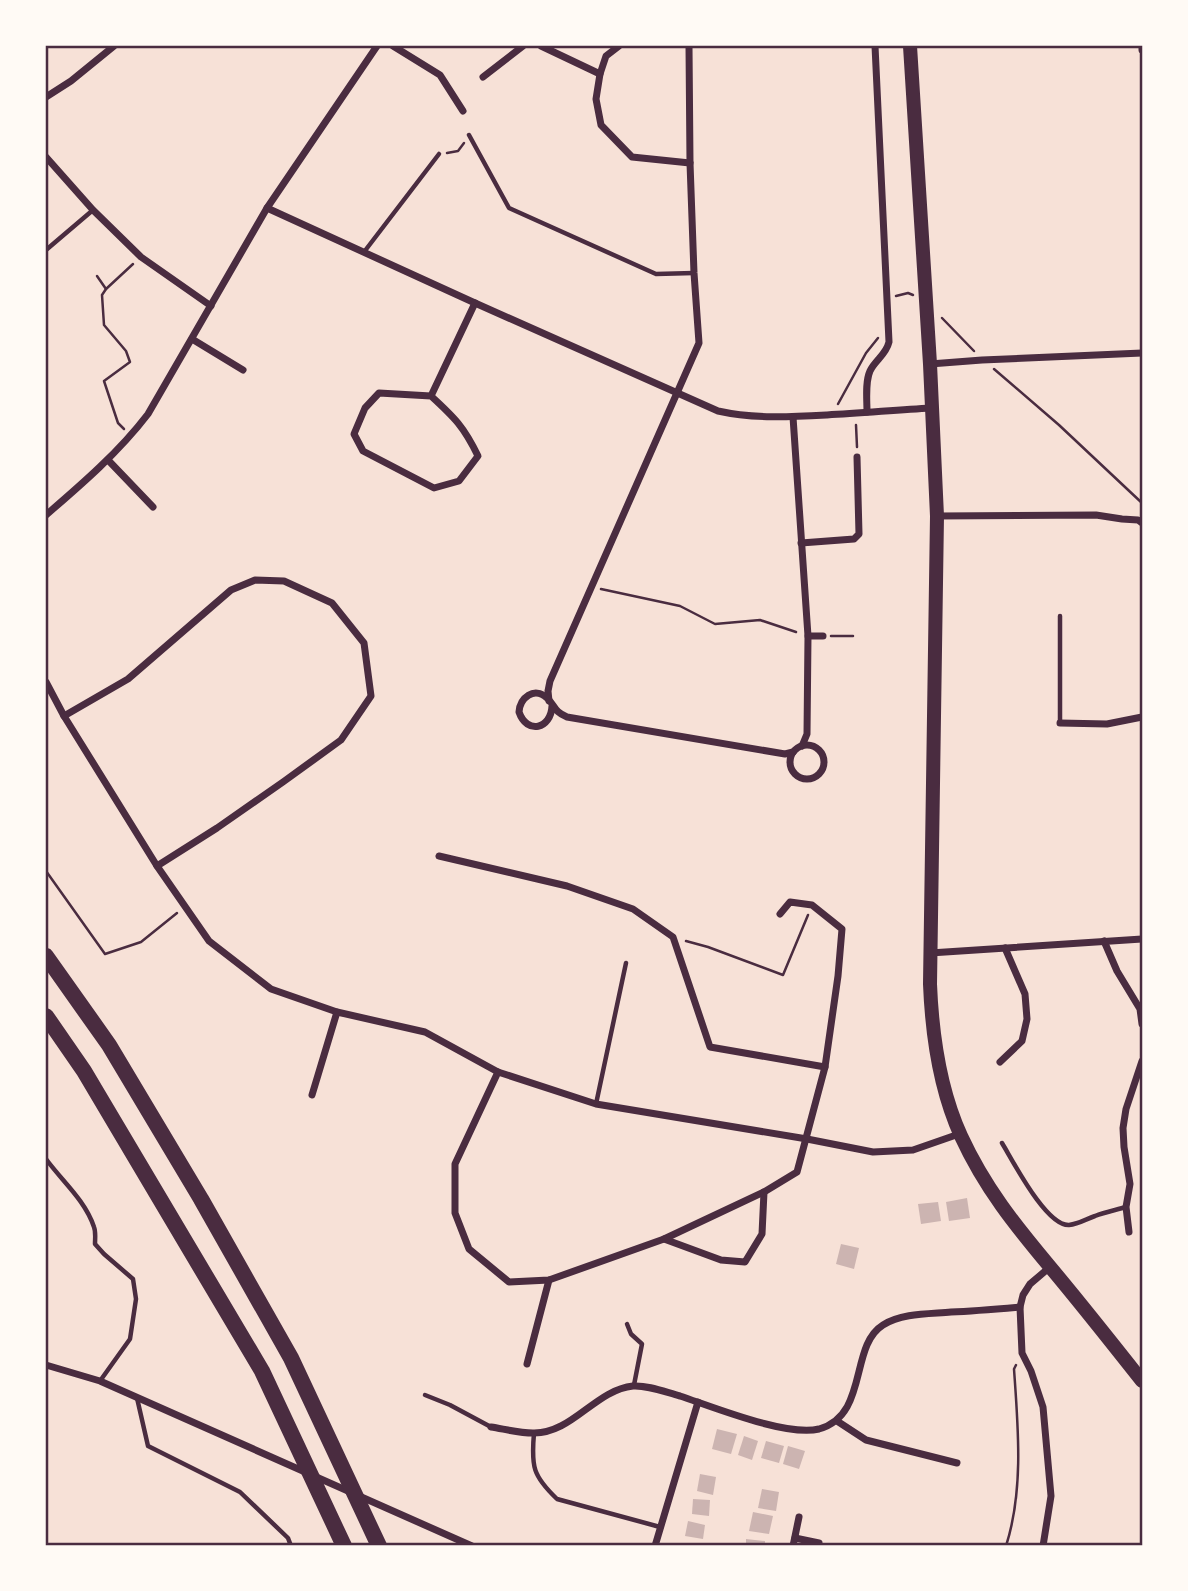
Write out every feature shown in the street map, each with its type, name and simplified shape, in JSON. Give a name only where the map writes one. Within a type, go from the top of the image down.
[{"type":"highway","points":[[910,46],[937,516],[930,992],[942,1080],[960,1133],[996,1200],[1143,1381]]},
{"type":"highway","points":[[46,956],[108,1045],[227,1244],[291,1358],[379,1545]]},
{"type":"highway","points":[[46,1016],[85,1071],[262,1371],[344,1545]]},
{"type":"street","points":[[46,97],[71,81],[114,46]]},
{"type":"street","points":[[46,515],[108,460],[148,414],[267,208],[377,46]]},
{"type":"street","points":[[393,46],[440,75],[463,111]]},
{"type":"street","points":[[484,77],[523,46]]},
{"type":"street","points":[[541,46],[600,74]]},
{"type":"street","points":[[619,46],[606,56],[600,74],[596,99],[601,125],[632,157],[690,163]]},
{"type":"street","points":[[689,46],[690,163],[699,343],[550,681],[548,691],[551,703],[552,714],[540,726],[529,725],[521,718],[519,705],[528,695],[541,694],[551,703],[559,713],[567,717],[785,754],[811,745],[821,751],[825,762],[820,774],[813,778],[795,774],[790,761],[793,752]]},
{"type":"street","points":[[867,412],[868,374],[887,351],[889,342],[875,46]]},
{"type":"street","points":[[46,157],[93,211],[141,257],[211,306]]},
{"type":"street","points":[[267,208],[718,411],[739,416],[793,417],[932,408]]},
{"type":"street","points":[[431,396],[475,303]]},
{"type":"street","points":[[192,339],[243,370]]},
{"type":"street","points":[[930,364],[1143,353]]},
{"type":"street","points":[[379,393],[431,396],[467,433],[478,456],[459,481],[434,488],[363,451],[354,434],[365,408],[379,393]]},
{"type":"street","points":[[793,417],[808,636],[807,734],[802,746]]},
{"type":"street","points":[[801,543],[854,540],[859,534],[857,457]]},
{"type":"street","points":[[108,460],[153,507]]},
{"type":"street","points":[[937,516],[1096,515],[1140,522],[1143,511]]},
{"type":"street","points":[[64,716],[128,680],[231,590],[255,580],[284,581],[332,603],[364,643],[371,696],[341,740],[239,813],[158,866]]},
{"type":"street","points":[[808,636],[823,636]]},
{"type":"street","points":[[46,682],[64,716],[158,866],[209,941],[271,989],[337,1012],[425,1032],[498,1072],[596,1104],[873,1152],[914,1150],[960,1133]]},
{"type":"street","points":[[1060,723],[1107,724],[1143,717]]},
{"type":"street","points":[[439,856],[567,886],[633,909],[673,937],[710,1047],[825,1067]]},
{"type":"street","points":[[498,1072],[455,1164],[455,1213],[469,1249],[509,1282],[549,1280],[664,1239],[764,1192],[797,1172],[807,1139],[825,1067],[842,929],[812,905],[790,902],[780,914]]},
{"type":"street","points":[[930,953],[1143,939]]},
{"type":"street","points":[[1104,941],[1117,971],[1140,1009],[1143,1024]]},
{"type":"street","points":[[1000,1062],[1022,1041],[1027,1019],[1025,994],[1006,948]]},
{"type":"street","points":[[312,1096],[337,1012]]},
{"type":"street","points":[[1129,1232],[1126,1207],[1130,1184],[1123,1128],[1126,1109],[1143,1061]]},
{"type":"street","points":[[664,1239],[721,1260],[745,1262],[762,1234],[764,1192]]},
{"type":"street","points":[[1043,1545],[1051,1496],[1043,1407],[1022,1353],[1020,1307],[1030,1284],[1050,1266]]},
{"type":"street","points":[[527,1364],[549,1280]]},
{"type":"street","points":[[491,1427],[534,1433],[551,1430],[602,1398],[634,1386],[656,1389],[775,1426],[802,1431],[819,1429],[837,1421],[847,1406],[856,1386],[868,1342],[881,1326],[897,1318],[1020,1307]]},
{"type":"street","points":[[46,1365],[100,1381],[472,1545]]},
{"type":"street","points":[[655,1545],[698,1402]]},
{"type":"street","points":[[837,1421],[866,1440],[957,1463]]},
{"type":"street","points":[[799,1517],[794,1542],[819,1543]]},
{"type":"lane","points":[[469,135],[509,208],[656,274],[694,273]]},
{"type":"lane","points":[[364,252],[439,154]]},
{"type":"lane","points":[[46,250],[93,211]]},
{"type":"lane","points":[[1060,617],[1060,723]]},
{"type":"lane","points":[[596,1104],[626,962]]},
{"type":"lane","points":[[1002,1143],[1026,1183],[1056,1222],[1066,1225],[1081,1223],[1126,1207]]},
{"type":"lane","points":[[46,1159],[79,1197],[95,1228],[95,1244],[133,1279],[136,1299],[130,1339],[100,1381]]},
{"type":"lane","points":[[627,1324],[631,1334],[642,1344],[634,1386]]},
{"type":"lane","points":[[425,1395],[491,1427]]},
{"type":"lane","points":[[137,1397],[148,1446],[240,1492],[288,1538],[291,1545]]},
{"type":"lane","points":[[534,1433],[532,1456],[536,1474],[558,1499],[660,1527]]},
{"type":"path","points":[[130,436],[118,423],[104,381],[130,362],[126,351],[104,325],[103,295],[106,289],[141,257]]},
{"type":"path","points":[[97,276],[106,289]]},
{"type":"path","points":[[886,299],[908,293],[925,299],[982,360],[1013,384],[1143,503]]},
{"type":"path","points":[[856,413],[857,457]]},
{"type":"path","points":[[591,586],[680,606],[715,624],[760,620],[808,636]]},
{"type":"path","points":[[823,636],[853,636]]},
{"type":"path","points":[[46,871],[106,954],[141,943],[185,906]]},
{"type":"path","points":[[673,937],[783,975],[812,905]]},
{"type":"path","points":[[1006,1545],[1010,1536],[1016,1492],[1018,1452],[1014,1369],[1022,1353]]},
{"type":"building","points":[[967,1198],[970,1218],[949,1221],[946,1202]]},
{"type":"building","points":[[938,1202],[941,1221],[921,1224],[918,1204]]},
{"type":"building","points":[[841,1244],[859,1248],[854,1269],[836,1264]]},
{"type":"building","points":[[717,1429],[737,1434],[731,1454],[712,1449]]},
{"type":"building","points":[[744,1436],[758,1441],[752,1460],[738,1455]]},
{"type":"building","points":[[766,1441],[784,1446],[779,1463],[761,1458]]},
{"type":"building","points":[[788,1446],[805,1451],[799,1469],[783,1464]]},
{"type":"building","points":[[700,1474],[716,1477],[713,1495],[697,1491]]},
{"type":"building","points":[[762,1489],[779,1492],[776,1511],[758,1508]]},
{"type":"building","points":[[693,1499],[710,1500],[709,1516],[692,1514]]},
{"type":"building","points":[[753,1512],[773,1516],[769,1534],[749,1531]]},
{"type":"building","points":[[688,1521],[705,1525],[703,1539],[685,1536]]},
{"type":"building","points":[[746,1539],[765,1541],[765,1546],[746,1546]]}]
